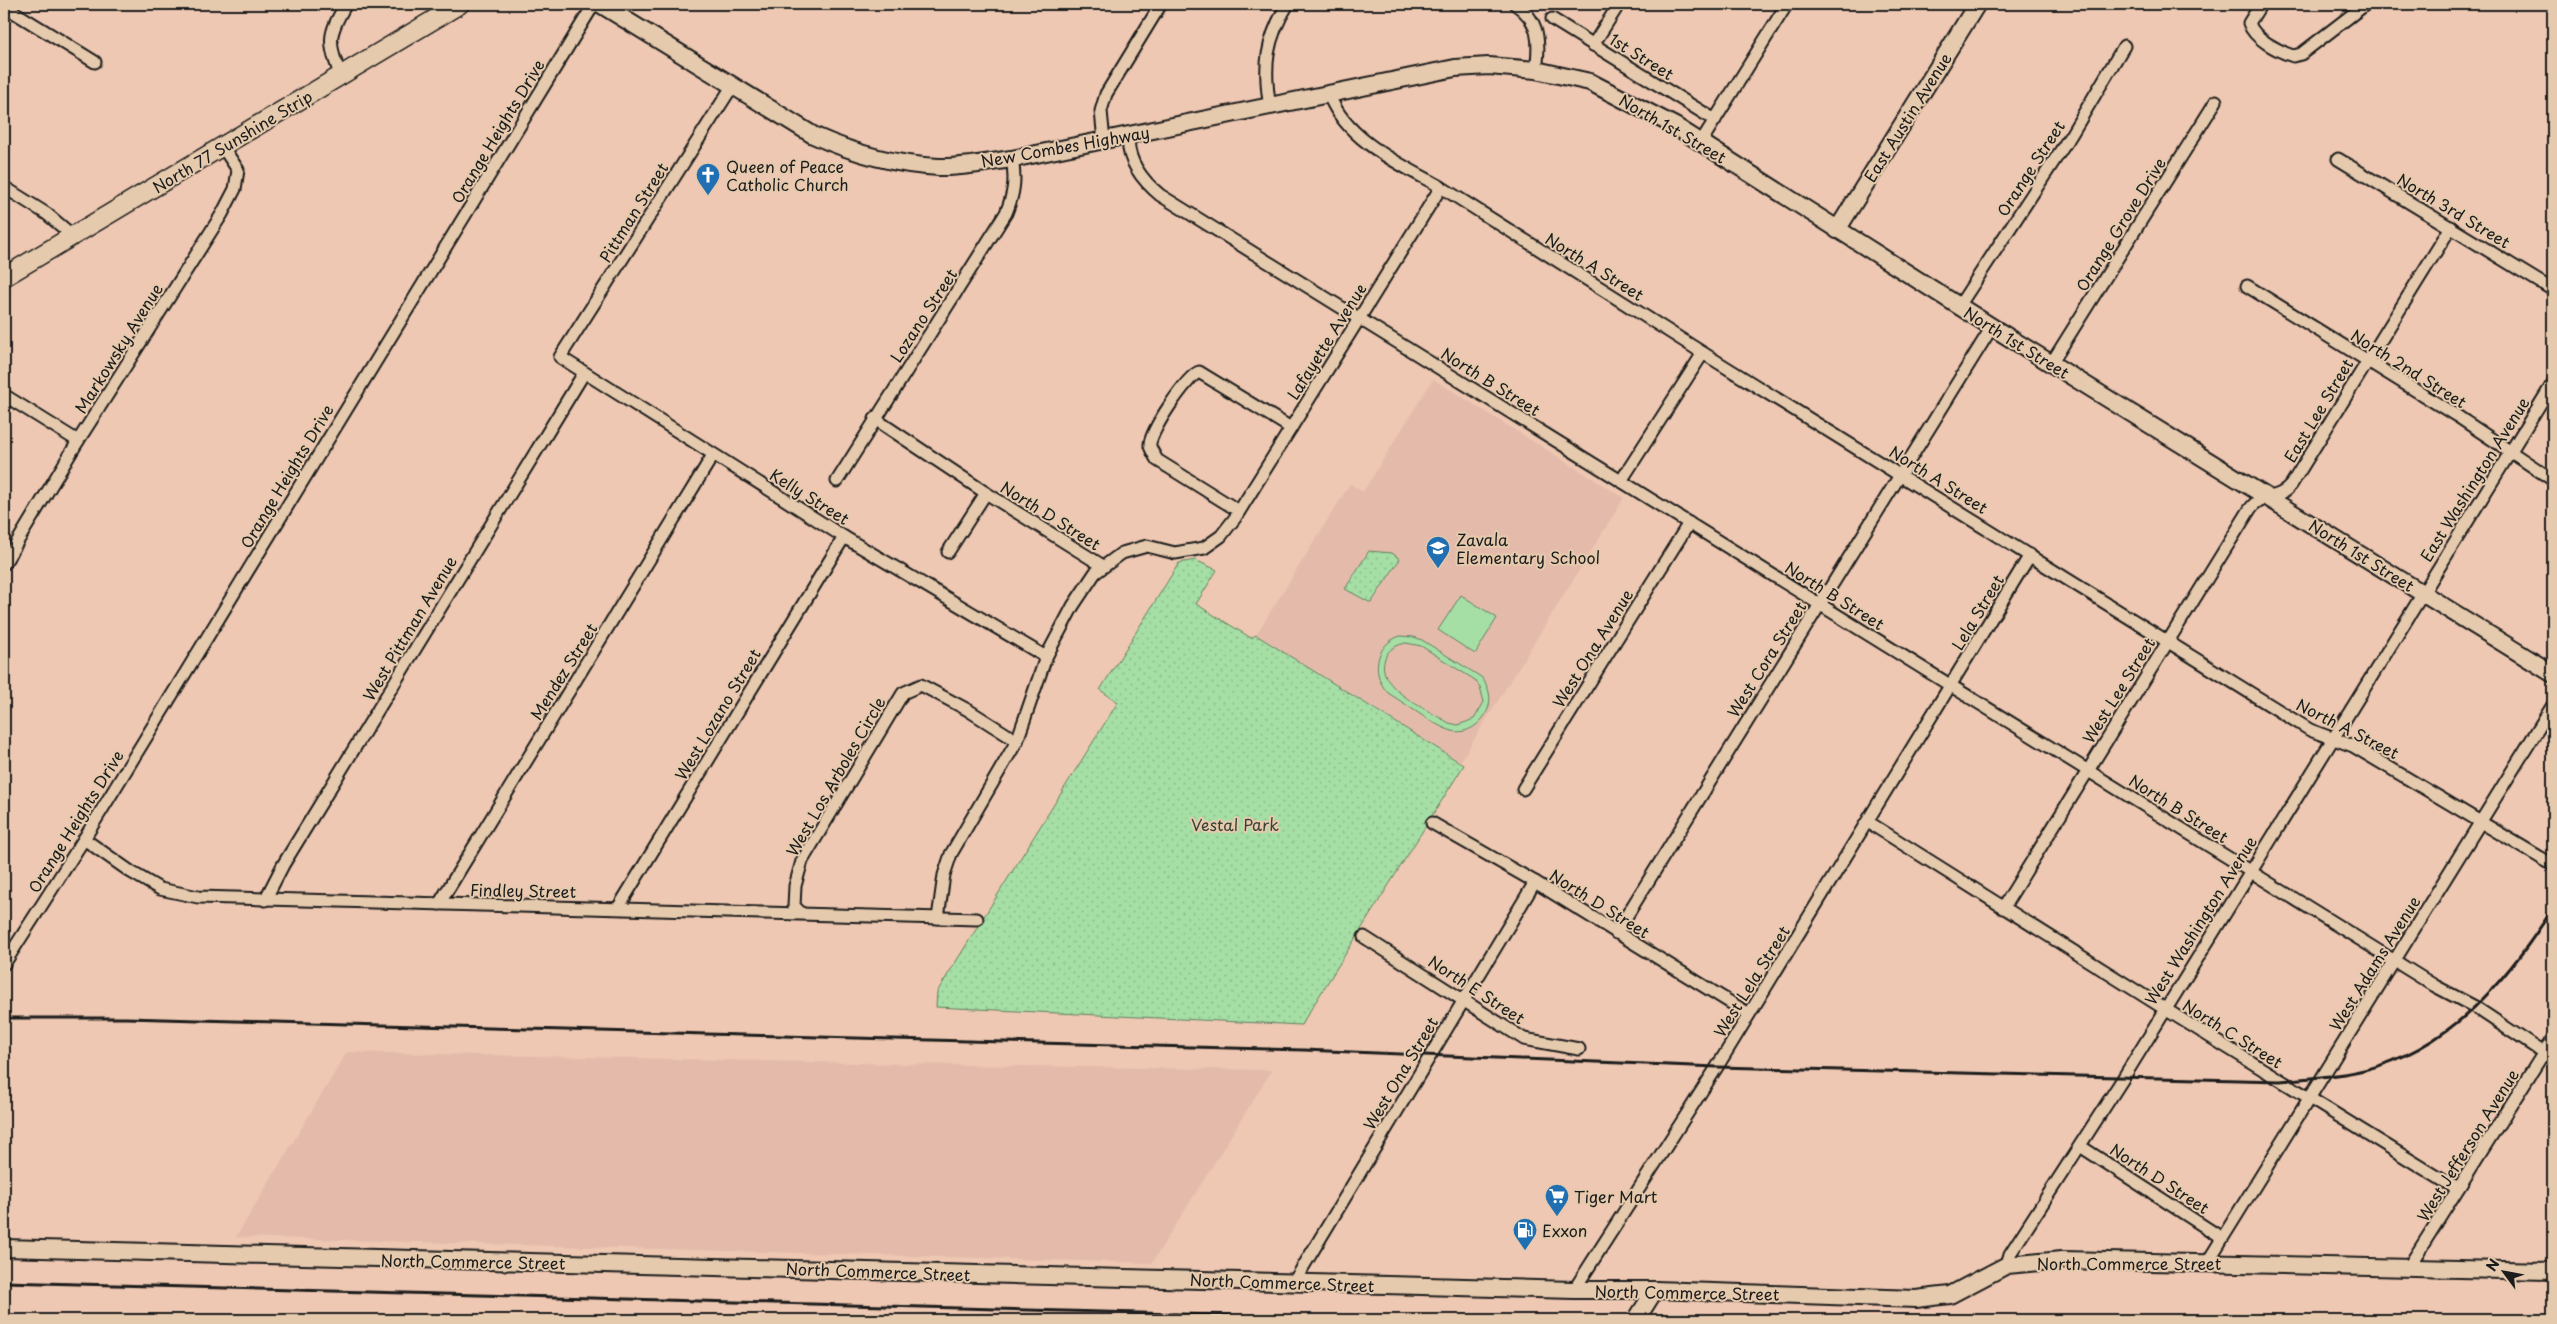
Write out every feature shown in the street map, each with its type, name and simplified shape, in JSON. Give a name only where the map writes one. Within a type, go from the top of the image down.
[{"type":"main road","name":"North 77 Sunshine Strip","points":[[4,277],[341,77],[460,4]]},
{"type":"main road","name":"New Combes Highway","points":[[600,4],[813,135],[842,148],[876,158],[940,167],[1012,159],[1454,68],[1489,66],[1536,70]]},
{"type":"main road","name":"East Austin Avenue","points":[[1837,230],[1977,4]]},
{"type":"main road","name":"North 1st Street","points":[[1536,70],[1590,82],[1675,126],[1992,327],[2553,674]]},
{"type":"main road","name":"North Commerce Street","points":[[4,1248],[1574,1290],[1655,1290],[1916,1299],[1950,1295],[2006,1265],[2062,1260],[2553,1271]]},
{"type":"main road","points":[[1636,1320],[1655,1290]]},
{"type":"street","points":[[341,77],[330,49],[331,34],[346,4]]},
{"type":"street","name":"Orange Heights Drive","points":[[4,964],[84,839],[594,4]]},
{"type":"street","points":[[1104,141],[1101,111],[1106,94],[1160,4]]},
{"type":"street","points":[[1270,107],[1265,79],[1267,59],[1281,16],[1288,4]]},
{"type":"street","points":[[1516,4],[1526,12],[1536,28],[1538,41],[1536,70]]},
{"type":"street","points":[[1593,45],[1619,4]]},
{"type":"street","points":[[1701,142],[1787,4]]},
{"type":"street","points":[[2261,4],[2249,23],[2251,30],[2267,43],[2293,56],[2301,54],[2366,4]]},
{"type":"street","points":[[4,6],[95,62]]},
{"type":"street","name":"1st Street","points":[[1552,19],[1715,120]]},
{"type":"street","name":"Orange Street","points":[[1959,306],[2071,135],[2124,46]]},
{"type":"street","name":"Pittman Street","points":[[560,356],[733,85]]},
{"type":"street","name":"North A Street","points":[[1329,95],[1338,115],[1348,128],[1406,168],[1441,187],[1703,353],[2168,640],[2310,730],[2353,746],[2553,864]]},
{"type":"street","name":"Orange Grove Drive","points":[[2052,364],[2216,101]]},
{"type":"street","name":"North B Street","points":[[1129,135],[1128,143],[1136,168],[1160,195],[2395,961],[2475,1008],[2549,1056]]},
{"type":"street","name":"Markowsky Avenue","points":[[4,564],[78,441],[222,214],[235,189],[238,170],[222,146]]},
{"type":"street","name":"Lozano Street","points":[[836,481],[1006,213],[1014,192],[1015,174],[1012,159]]},
{"type":"street","name":"North 3rd Street","points":[[2338,159],[2553,290]]},
{"type":"street","name":"Lafayette Avenue","points":[[1239,511],[1441,187]]},
{"type":"street","points":[[4,188],[47,214],[73,236]]},
{"type":"street","name":"East Lee Street","points":[[2269,498],[2280,496],[2291,485],[2366,361],[2451,227]]},
{"type":"street","name":"North 2nd Street","points":[[2247,286],[2553,480]]},
{"type":"street","name":"West Cora Street","points":[[1616,933],[1992,327]]},
{"type":"street","points":[[1621,481],[1703,353]]},
{"type":"street","name":"Kelly Street","points":[[560,356],[844,537],[1046,657]]},
{"type":"street","points":[[1239,511],[1157,460],[1150,447],[1151,439],[1174,400],[1193,374],[1199,372],[1291,428]]},
{"type":"street","name":"West Pittman Avenue","points":[[264,900],[288,857],[584,373]]},
{"type":"street","name":"East Washington Avenue","points":[[2422,592],[2553,383]]},
{"type":"street","points":[[4,395],[78,441]]},
{"type":"street","name":"North D Street","points":[[875,419],[986,493],[1103,566],[1122,553],[1148,546],[1175,553],[1204,548],[1221,536],[1239,511]]},
{"type":"street","name":"Mendez Street","points":[[439,904],[713,455]]},
{"type":"street","points":[[948,552],[986,493]]},
{"type":"street","name":"West Lee Street","points":[[2003,908],[2254,504],[2269,498]]},
{"type":"street","name":"West Ona Avenue","points":[[1523,789],[1690,523]]},
{"type":"street","name":"West Lozano Street","points":[[618,908],[844,537]]},
{"type":"street","name":"Lela Street","points":[[1951,686],[2030,555]]},
{"type":"street","points":[[938,918],[944,875],[951,854],[1017,741],[1046,657],[1073,606],[1096,572],[1103,566]]},
{"type":"street","name":"West Washington Avenue","points":[[2006,1265],[2010,1254],[2080,1146],[2422,592]]},
{"type":"street","name":"West Los Arboles Circle","points":[[801,914],[794,906],[794,886],[802,861],[903,693],[921,685],[968,710],[1017,741]]},
{"type":"street","name":"West Lela Street","points":[[1574,1290],[1749,1014],[1951,686]]},
{"type":"street","name":"West Adams Avenue","points":[[2208,1263],[2553,705]]},
{"type":"street","name":"North C Street","points":[[1868,822],[2309,1099],[2457,1189]]},
{"type":"street","name":"North D Street","points":[[1432,823],[1535,882],[1749,1014]]},
{"type":"street","name":"Findley Street","points":[[84,839],[131,872],[160,888],[198,897],[977,919]]},
{"type":"street","name":"West Ona Street","points":[[1294,1282],[1535,882]]},
{"type":"street","name":"North E Street","points":[[1364,937],[1524,1039],[1579,1049]]},
{"type":"street","name":"West Jefferson Avenue","points":[[2408,1268],[2457,1189],[2549,1056],[2553,1038]]},
{"type":"street","name":"North D Street","points":[[2080,1146],[2222,1238]]},
{"type":"shaded area","name":"Zavala Elementary School","points":[[1433,379],[1624,498],[1460,762],[1256,635],[1350,484],[1363,492]]},
{"type":"shaded area","points":[[347,1052],[1272,1070],[1152,1263],[236,1237]]},
{"type":"green space","points":[[1369,551],[1392,553],[1400,559],[1371,603],[1345,589]]},
{"type":"green space","name":"Vestal Park","points":[[1195,560],[1217,570],[1196,604],[1251,638],[1256,635],[1464,765],[1301,1025],[936,1007],[937,992],[1118,702],[1100,690],[1179,563]]},
{"type":"green space","points":[[1461,595],[1497,618],[1475,654],[1438,630]]},
{"type":"green space","points":[[1400,636],[1414,637],[1422,640],[1481,677],[1488,688],[1490,696],[1488,709],[1482,719],[1469,729],[1458,732],[1452,731],[1428,719],[1388,693],[1379,678],[1377,669],[1380,653],[1391,640]],"holes":[[[1406,643],[1421,646],[1475,680],[1480,687],[1484,702],[1474,719],[1458,725],[1449,723],[1416,704],[1395,688],[1387,679],[1384,669],[1385,658],[1391,649]]]},
{"type":"railway","points":[[4,1018],[126,1018],[1304,1050],[1717,1067],[2280,1081],[2332,1076],[2364,1070],[2395,1060],[2423,1046],[2474,1008],[2496,985],[2516,961],[2553,908]]},
{"type":"railway","points":[[4,1282],[1398,1320]]},
{"type":"place","name":"Queen of Peace Catholic Church","points":[[708,196]]},
{"type":"place","name":"Zavala Elementary School","points":[[1438,569]]},
{"type":"place","name":"Tiger Mart","points":[[1557,1217]]},
{"type":"place","name":"Exxon","points":[[1525,1251]]}]
